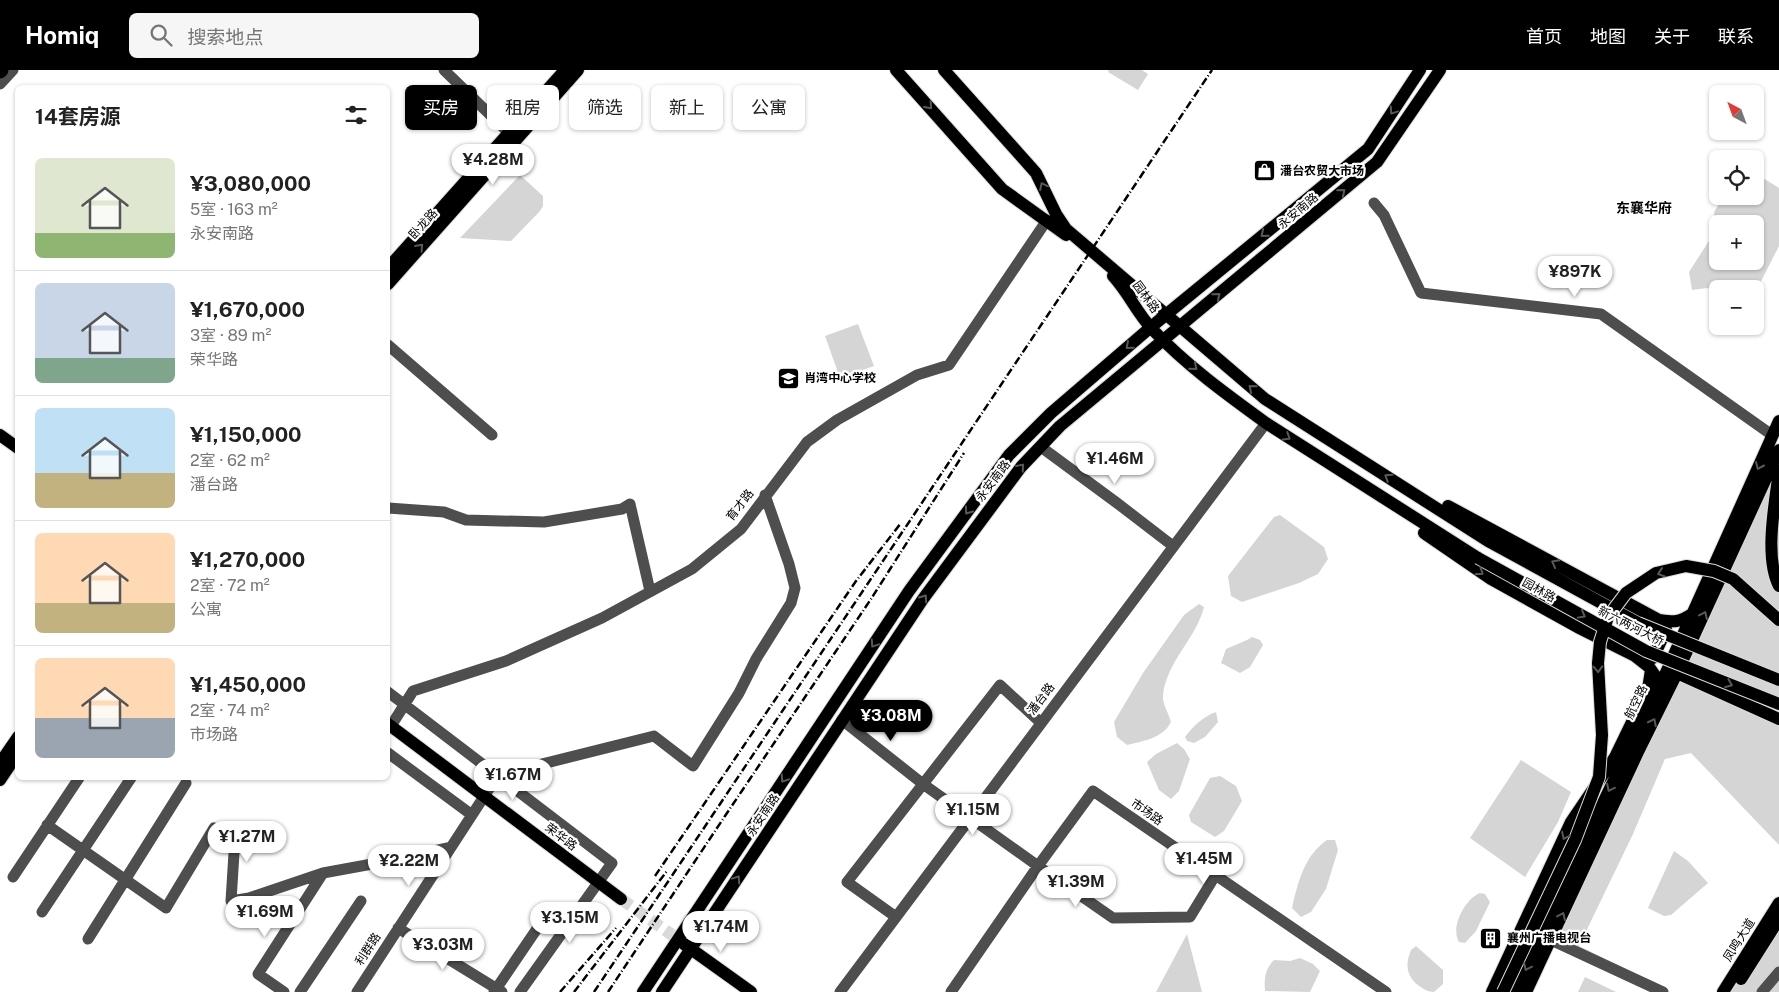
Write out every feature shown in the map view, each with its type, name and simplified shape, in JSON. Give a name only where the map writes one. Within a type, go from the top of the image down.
[{"type":"main road","name":"卧龙路","points":[[390,266],[565,70]]},
{"type":"main road","name":"卧龙路","points":[[390,282],[578,70]]},
{"type":"main road","name":"园林路","points":[[896,70],[1002,189],[1047,220],[1114,277],[1151,327],[1192,366],[1266,423],[1478,558]]},
{"type":"main road","name":"园林路","points":[[944,70],[1036,173],[1056,214],[1066,229],[1265,399],[1488,541]]},
{"type":"main road","name":"永安南路","points":[[643,992],[677,938],[909,591],[1009,455],[1051,413],[1151,327],[1368,149],[1420,70]]},
{"type":"main road","name":"永安南路","points":[[662,992],[923,599],[1021,467],[1060,426],[1377,162],[1440,70]]},
{"type":"main road","name":"航空路","points":[[1515,992],[1657,691],[1779,422]]},
{"type":"main road","points":[[0,435],[15,446]]},
{"type":"main road","name":"航空路","points":[[1526,992],[1677,673],[1779,450]]},
{"type":"main road","points":[[1779,471],[1772,534],[1772,564],[1779,586]]},
{"type":"main road","name":"园林路","points":[[1414,494],[1426,495],[1661,620]]},
{"type":"main road","name":"园林路","points":[[1401,510],[1426,535],[1491,579],[1581,629],[1635,656],[1647,666]]},
{"type":"main road","name":"新六两河大桥","points":[[1488,541],[1638,623],[1779,680]]},
{"type":"main road","name":"新六两河大桥","points":[[1478,558],[1646,651],[1779,704]]},
{"type":"main road","points":[[1503,992],[1575,840],[1599,777],[1602,735],[1598,663],[1600,642],[1608,617],[1626,593],[1656,573],[1686,566],[1714,571],[1733,579],[1779,620]]},
{"type":"main road","points":[[1661,620],[1681,621],[1692,614]]},
{"type":"main road","points":[[1492,992],[1571,822],[1615,757],[1648,689],[1647,666],[1653,658],[1666,630],[1661,620]]},
{"type":"main road","points":[[1647,666],[1658,680],[1657,691]]},
{"type":"main road","points":[[1677,673],[1779,719]]},
{"type":"main road","name":"荣华路","points":[[390,726],[621,900]]},
{"type":"main road","points":[[0,763],[15,741]]},
{"type":"main road","points":[[0,780],[15,758]]},
{"type":"main road","name":"凤鸣大道","points":[[1723,992],[1779,903]]},
{"type":"main road","name":"凤鸣大道","points":[[1733,992],[1779,919]]},
{"type":"main road","points":[[677,938],[751,992]]},
{"type":"street","points":[[0,84],[13,70]]},
{"type":"street","points":[[444,70],[509,133]]},
{"type":"street","points":[[1374,203],[1384,215],[1421,293],[1601,314],[1772,435]]},
{"type":"street","name":"育才路","points":[[390,724],[413,691],[506,661],[602,618],[692,569],[741,529],[807,442],[837,420],[916,375],[949,365],[1047,220]]},
{"type":"street","points":[[390,347],[492,435]]},
{"type":"street","name":"潘台路","points":[[840,992],[1266,423]]},
{"type":"street","points":[[1040,447],[1173,546]]},
{"type":"street","points":[[498,775],[654,736],[693,766],[739,693],[756,659],[791,603],[796,588],[766,495]]},
{"type":"street","points":[[390,508],[444,512],[466,520],[544,522],[622,509],[630,504],[650,591]]},
{"type":"street","points":[[896,917],[847,882],[1000,684],[1041,723]]},
{"type":"street","points":[[390,694],[612,863],[520,992]]},
{"type":"street","points":[[842,720],[923,784],[1113,918],[1190,917],[1215,876]]},
{"type":"street","points":[[390,754],[472,815]]},
{"type":"street","name":"利群路","points":[[357,992],[498,775]]},
{"type":"street","points":[[13,877],[78,780]]},
{"type":"street","points":[[42,912],[130,780]]},
{"type":"street","points":[[88,939],[186,783]]},
{"type":"street","name":"市场路","points":[[1038,866],[1093,792],[1386,992]]},
{"type":"street","points":[[47,825],[166,908],[214,828],[235,837],[231,901],[249,898],[322,873],[383,862],[451,846]]},
{"type":"street","points":[[951,992],[1038,866]]},
{"type":"street","points":[[284,992],[258,974],[322,873]]},
{"type":"street","points":[[300,992],[361,901]]},
{"type":"street","points":[[398,928],[497,991],[549,911]]},
{"type":"street","points":[[1551,940],[1663,992]]},
{"type":"street","points":[[1762,992],[1779,972]]},
{"type":"shaded area","points":[[1109,70],[1142,70],[1148,74],[1138,90],[1108,72]]},
{"type":"shaded area","points":[[520,175],[543,196],[543,206],[540,211],[511,241],[460,238]]},
{"type":"shaded area","points":[[1764,179],[1779,188],[1779,246],[1762,280],[1709,280],[1709,289],[1692,290],[1689,272],[1709,241],[1709,270],[1764,270],[1764,215],[1714,215],[1718,205],[1764,205]]},
{"type":"shaded area","points":[[858,324],[874,366],[840,378],[825,336]]},
{"type":"shaded area","points":[[1779,450],[1779,845],[1691,753],[1665,759],[1633,834],[1579,946],[1622,967],[1551,940]]},
{"type":"shaded area","points":[[1280,515],[1324,547],[1328,559],[1318,574],[1299,583],[1242,602],[1231,596],[1228,576],[1274,517]]},
{"type":"shaded area","points":[[1199,604],[1204,607],[1200,619],[1175,661],[1165,684],[1163,699],[1171,722],[1158,735],[1127,745],[1117,737],[1114,722],[1143,673],[1184,615]]},
{"type":"shaded area","points":[[1252,637],[1260,640],[1263,645],[1250,667],[1240,673],[1221,663],[1226,649]]},
{"type":"shaded area","points":[[1216,712],[1218,722],[1205,737],[1194,743],[1187,741],[1185,737],[1195,726],[1207,716]]},
{"type":"shaded area","points":[[1177,743],[1184,749],[1190,759],[1179,791],[1171,799],[1159,790],[1147,762],[1156,754]]},
{"type":"shaded area","points":[[1521,760],[1571,792],[1558,822],[1525,877],[1470,838]]},
{"type":"shaded area","points":[[1220,776],[1236,786],[1242,801],[1224,831],[1215,837],[1191,822],[1189,815],[1210,778]]},
{"type":"shaded area","points":[[1327,840],[1335,840],[1338,850],[1326,889],[1311,912],[1301,917],[1292,908],[1303,870],[1319,846]]},
{"type":"shaded area","points":[[1674,851],[1688,861],[1708,883],[1671,915],[1664,916],[1648,908]]},
{"type":"shaded area","points":[[1480,893],[1485,894],[1490,902],[1476,931],[1465,943],[1459,942],[1456,929],[1460,914],[1469,901]]},
{"type":"shaded area","points":[[1779,922],[1779,992],[1730,992]]},
{"type":"shaded area","points":[[1187,934],[1202,992],[1156,992]]},
{"type":"shaded area","points":[[1416,946],[1443,970],[1443,984],[1434,992],[1419,986],[1409,974],[1407,965],[1409,955]]},
{"type":"shaded area","points":[[1300,958],[1313,964],[1320,971],[1310,992],[1265,991],[1266,974],[1274,960],[1290,961]]},
{"type":"shaded area","points":[[1585,977],[1616,992],[1578,992]]},
{"type":"tunnel","points":[[621,899],[675,937]]},
{"type":"railway","points":[[594,992],[1212,70]]},
{"type":"railway","points":[[608,992],[871,599],[964,453]]},
{"type":"railway","points":[[655,876],[856,581],[901,523]]},
{"type":"railway","points":[[574,992],[667,871]]},
{"type":"railway","points":[[560,992],[616,928]]},
{"type":"place","name":"潘台农贸大市场","points":[[1264,171]]},
{"type":"place","name":"肖湾中心学校","points":[[788,378]]},
{"type":"place","name":"襄州广播电视台","points":[[1491,938]]},
{"type":"district","name":"东襄华府","points":[[1644,208]]}]
